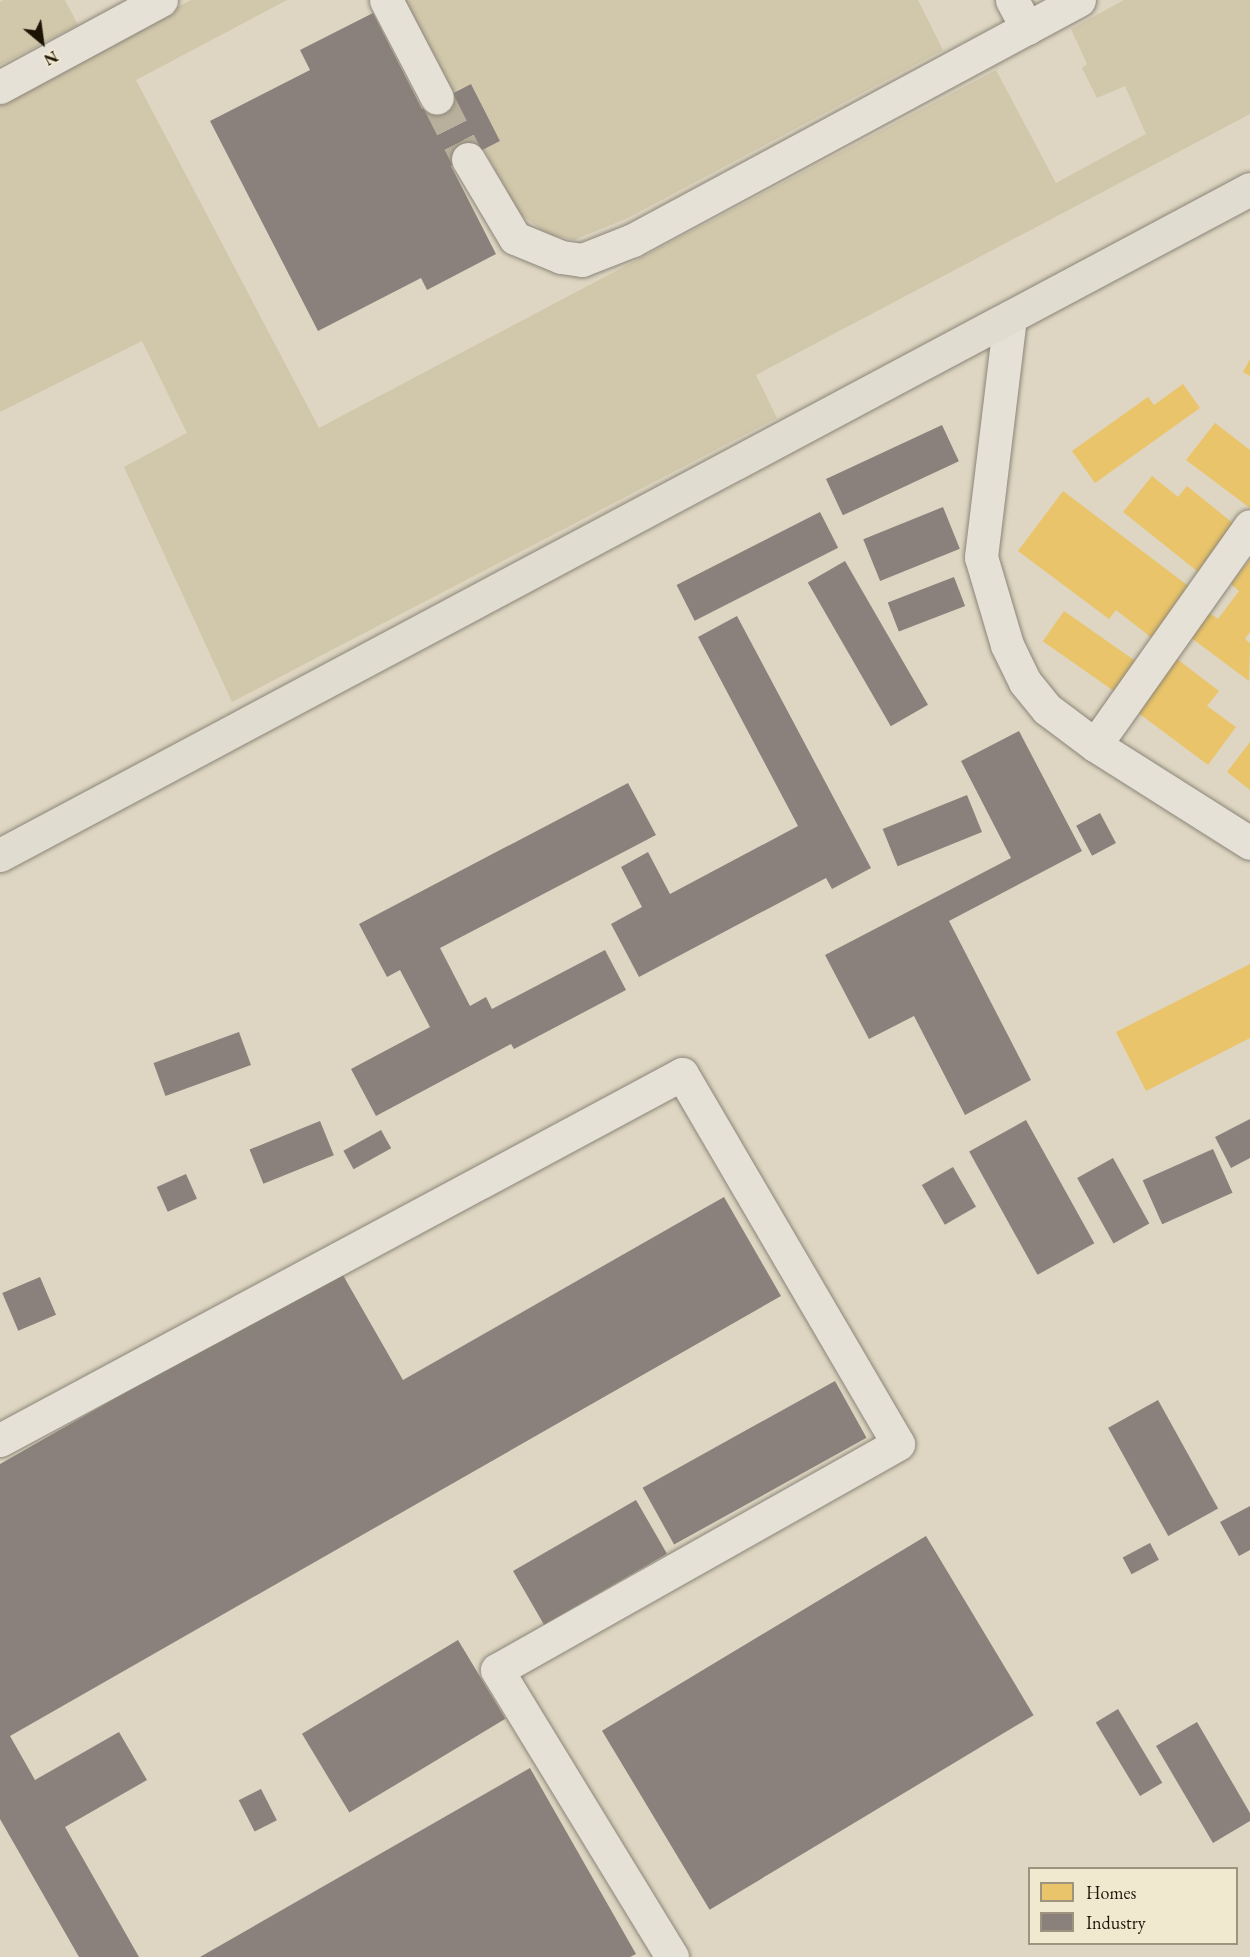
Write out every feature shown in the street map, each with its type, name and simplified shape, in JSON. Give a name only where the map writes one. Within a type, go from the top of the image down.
[{"type":"main road","points":[[0,855],[1250,189]]},
{"type":"street","points":[[0,87],[161,0]]},
{"type":"street","points":[[386,0],[437,98]]},
{"type":"street","points":[[468,159],[515,238],[561,257],[582,260],[633,240],[1019,14],[1079,0]]},
{"type":"street","points":[[1010,317],[981,557],[992,604],[1025,682],[1047,710],[1095,745],[1250,843]]},
{"type":"street","points":[[1095,745],[1250,526]]},
{"type":"street","points":[[0,1440],[682,1074],[898,1444],[497,1670],[672,1957]]},
{"type":"shaded area","points":[[3,0],[65,0],[78,25],[0,65],[0,2]]},
{"type":"shaded area","points":[[191,0],[287,0],[136,80],[319,428],[996,70],[1056,183],[1146,134],[1125,86],[1097,98],[1082,68],[1087,64],[1071,29],[1124,0],[1250,0],[1250,114],[756,375],[777,418],[232,702],[124,467],[187,433],[142,341],[0,412],[0,100]]},
{"type":"shaded area","points":[[404,0],[918,0],[943,50],[628,218],[574,240],[547,234],[519,213],[484,149],[500,141],[471,84],[449,94]]},
{"type":"building: Homes","points":[[1250,359],[1250,376],[1243,372]]},
{"type":"building: Homes","points":[[1183,384],[1200,408],[1095,483],[1072,451],[1148,397],[1154,405]]},
{"type":"building: Homes","points":[[1215,423],[1250,450],[1250,508],[1186,460]]},
{"type":"building: Homes","points":[[1152,476],[1178,497],[1187,486],[1239,528],[1202,575],[1123,512]]},
{"type":"building: Homes","points":[[1063,491],[1191,588],[1152,638],[1116,610],[1109,619],[1018,551]]},
{"type":"building: Homes","points":[[1250,559],[1250,632],[1245,639],[1250,643],[1249,681],[1190,637],[1208,612],[1218,619],[1239,591],[1231,584]]},
{"type":"building: Homes","points":[[1064,611],[1139,664],[1118,694],[1043,641]]},
{"type":"building: Homes","points":[[1173,656],[1219,691],[1207,706],[1236,727],[1208,765],[1133,709]]},
{"type":"building: Homes","points":[[1250,742],[1250,790],[1227,772]]},
{"type":"building: Homes","points":[[1250,964],[1250,1038],[1146,1091],[1116,1032]]},
{"type":"building: Industry","points":[[373,13],[422,109],[471,84],[500,141],[451,166],[496,254],[427,290],[421,278],[318,331],[210,121],[310,70],[300,50]]},
{"type":"building: Industry","points":[[942,425],[959,461],[843,515],[826,479]]},
{"type":"building: Industry","points":[[943,507],[960,549],[880,581],[863,539]]},
{"type":"building: Industry","points":[[820,512],[838,548],[695,621],[677,585]]},
{"type":"building: Industry","points":[[845,561],[928,705],[891,726],[808,582]]},
{"type":"building: Industry","points":[[954,577],[965,606],[899,631],[888,602]]},
{"type":"building: Industry","points":[[737,616],[871,868],[832,889],[826,878],[639,977],[611,924],[642,907],[621,867],[648,852],[670,894],[798,826],[698,637]]},
{"type":"building: Industry","points":[[1019,731],[1082,851],[949,921],[1031,1080],[965,1115],[914,1016],[869,1039],[825,955],[1011,858],[961,761]]},
{"type":"building: Industry","points":[[628,783],[656,835],[440,948],[470,1006],[486,997],[492,1009],[605,950],[626,990],[514,1049],[511,1044],[376,1116],[351,1069],[430,1027],[400,970],[387,977],[359,924]]},
{"type":"building: Industry","points":[[967,795],[982,832],[898,866],[883,829]]},
{"type":"building: Industry","points":[[1100,813],[1116,843],[1092,856],[1076,826]]},
{"type":"building: Industry","points":[[239,1032],[251,1065],[165,1096],[153,1063]]},
{"type":"building: Industry","points":[[1250,1119],[1250,1158],[1231,1168],[1215,1137]]},
{"type":"building: Industry","points":[[1026,1120],[1094,1243],[1038,1275],[969,1152]]},
{"type":"building: Industry","points":[[320,1121],[334,1155],[263,1184],[250,1149]]},
{"type":"building: Industry","points":[[381,1130],[391,1148],[354,1169],[343,1151]]},
{"type":"building: Industry","points":[[1213,1149],[1233,1193],[1162,1224],[1143,1180]]},
{"type":"building: Industry","points":[[1113,1158],[1149,1224],[1114,1243],[1077,1178]]},
{"type":"building: Industry","points":[[953,1167],[976,1207],[945,1225],[922,1185]]},
{"type":"building: Industry","points":[[186,1174],[197,1199],[168,1212],[157,1187]]},
{"type":"building: Industry","points":[[724,1197],[781,1296],[10,1736],[35,1780],[119,1732],[147,1780],[65,1827],[139,1957],[79,1957],[0,1819],[0,1464],[340,1270],[403,1380]]},
{"type":"building: Industry","points":[[40,1277],[56,1315],[18,1331],[2,1293]]},
{"type":"building: Industry","points":[[835,1381],[867,1438],[674,1545],[643,1488]]},
{"type":"building: Industry","points":[[1158,1400],[1218,1508],[1168,1536],[1108,1428]]},
{"type":"building: Industry","points":[[636,1500],[667,1554],[544,1625],[513,1571]]},
{"type":"building: Industry","points":[[1250,1506],[1250,1550],[1239,1556],[1220,1522]]},
{"type":"building: Industry","points":[[926,1536],[1034,1715],[710,1910],[602,1731]]},
{"type":"building: Industry","points":[[1150,1543],[1159,1560],[1132,1574],[1123,1558]]},
{"type":"building: Industry","points":[[458,1640],[505,1719],[349,1813],[302,1734]]},
{"type":"building: Industry","points":[[1118,1709],[1162,1783],[1140,1796],[1096,1722]]},
{"type":"building: Industry","points":[[1197,1722],[1250,1813],[1250,1821],[1213,1843],[1156,1746]]},
{"type":"building: Industry","points":[[530,1768],[636,1954],[630,1957],[200,1957]]},
{"type":"building: Industry","points":[[261,1789],[277,1820],[255,1832],[239,1800]]},
{"type":"tunnel","points":[[437,98],[468,159]]}]
